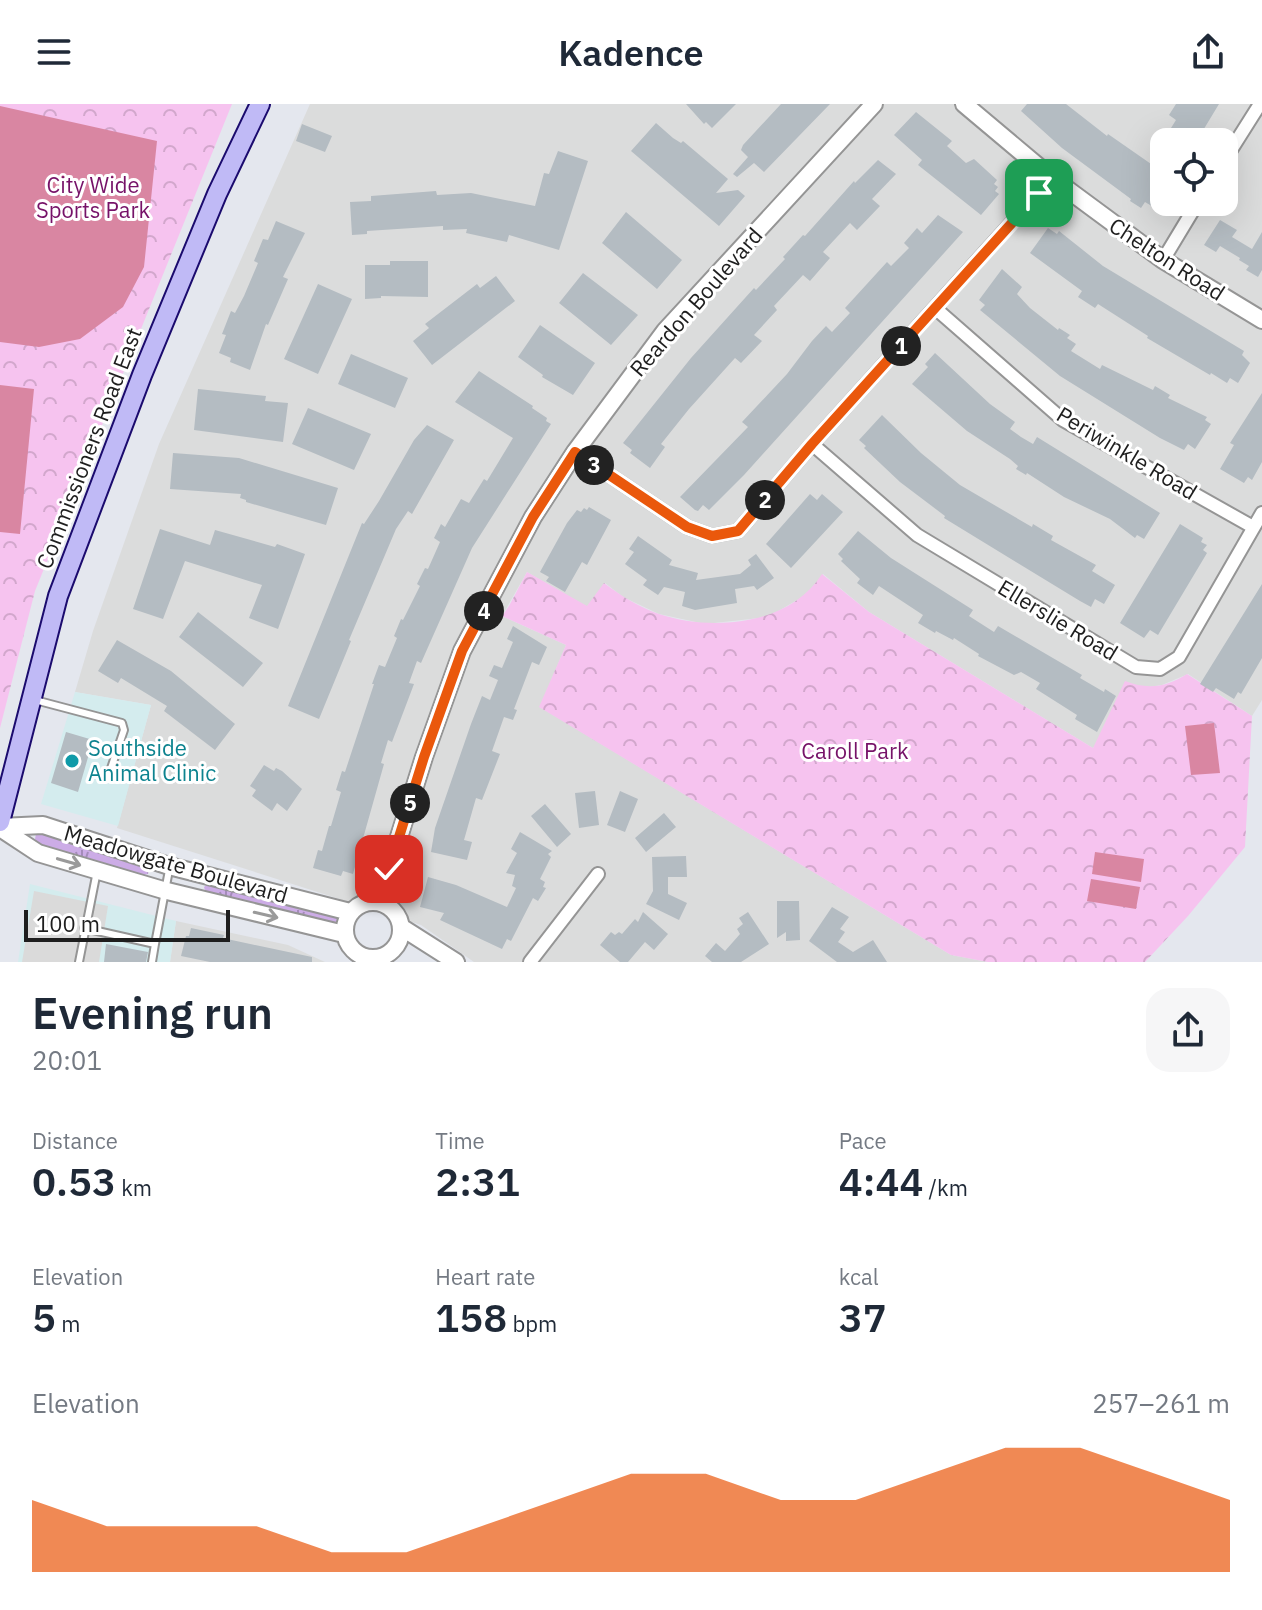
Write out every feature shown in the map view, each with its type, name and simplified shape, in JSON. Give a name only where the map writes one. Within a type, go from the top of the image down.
[{"type":"main road","name":"Commissioners Road East","points":[[0,826],[58,596],[142,375],[217,194],[260,104]]},
{"type":"street","name":"Reardon Boulevard","points":[[369,902],[389,869],[462,651],[533,517],[575,452],[665,331],[874,104]]},
{"type":"street","name":"Chelton Road","points":[[964,104],[1052,178],[1163,260],[1262,320]]},
{"type":"street","points":[[1238,139],[1260,104]]},
{"type":"street","points":[[575,452],[687,527],[712,536],[738,531],[812,444],[1052,178]]},
{"type":"street","points":[[1163,260],[1190,216]]},
{"type":"street","name":"Periwinkle Road","points":[[935,308],[1063,420],[1253,527]]},
{"type":"street","name":"Ellerslie Road","points":[[812,444],[917,535],[1136,667],[1160,669],[1179,657],[1262,513]]},
{"type":"street","name":"Meadowgate Boulevard","points":[[0,826],[43,825],[169,866],[350,912]]},
{"type":"street","name":"Meadowgate Boulevard","points":[[0,826],[38,853],[163,890],[344,934]]},
{"type":"street","name":"Reardon Boulevard","points":[[389,869],[390,908]]},
{"type":"street","points":[[530,962],[598,874]]},
{"type":"street","points":[[369,902],[390,908],[398,916],[401,927],[400,938],[394,948],[386,955],[369,960],[355,952],[344,934],[350,912],[358,905],[369,902]]},
{"type":"street","points":[[401,927],[456,962]]},
{"type":"street","points":[[394,948],[438,952]]},
{"type":"lane","points":[[32,699],[122,723],[124,730],[108,777]]},
{"type":"lane","points":[[152,962],[169,866]]},
{"type":"lane","points":[[79,962],[97,871]]},
{"type":"lane","points":[[84,928],[155,944]]},
{"type":"shaded area","points":[[310,104],[1262,104],[1262,700],[1252,716],[1188,674],[1162,685],[1142,688],[1093,748],[869,612],[823,574],[811,592],[768,617],[705,624],[659,614],[623,597],[605,583],[587,607],[527,572],[502,616],[566,645],[540,707],[951,955],[988,962],[474,962],[421,925],[117,828],[151,705],[75,692],[93,631],[159,444]]},
{"type":"shaded area","points":[[75,692],[151,705],[118,826],[41,804]]},
{"type":"shaded area","points":[[30,884],[176,921],[170,962],[18,962]]},
{"type":"shaded area","points":[[34,891],[108,906],[99,962],[22,962]]},
{"type":"shaded area","points":[[176,921],[288,945],[325,962],[170,962]]},
{"type":"green space","name":"City Wide Sports Park","points":[[0,104],[232,104],[35,591],[0,728]]},
{"type":"green space","points":[[0,106],[157,141],[144,267],[123,307],[80,339],[39,347],[0,342]]},
{"type":"green space","points":[[0,385],[34,389],[20,534],[0,532]]},
{"type":"green space","name":"Caroll Park","points":[[527,572],[587,606],[604,583],[644,608],[680,620],[703,623],[749,620],[771,614],[808,591],[822,574],[869,612],[1093,748],[1125,681],[1157,686],[1187,674],[1252,716],[1245,847],[1145,962],[988,962],[951,955],[539,707],[566,645],[502,616]]},
{"type":"green space","points":[[1214,723],[1220,773],[1191,775],[1185,726]]},
{"type":"green space","points":[[36,834],[146,866],[148,874],[38,844]]},
{"type":"green space","points":[[1095,852],[1144,859],[1141,882],[1092,874]]},
{"type":"green space","points":[[1091,879],[1140,887],[1136,909],[1087,901]]},
{"type":"green space","points":[[209,883],[342,916],[338,928],[206,894],[204,887]]},
{"type":"building","points":[[686,104],[736,104],[712,128],[706,122],[704,124]]},
{"type":"building","points":[[781,104],[830,104],[764,172],[754,163],[737,177],[733,174],[748,157],[741,150],[743,145]]},
{"type":"building","points":[[1027,104],[1066,104],[1107,136],[1150,163],[1150,205],[1145,202],[1141,208],[1130,201],[1062,148],[1021,111]]},
{"type":"building","points":[[1176,104],[1219,104],[1204,128],[1171,128],[1176,120],[1169,115]]},
{"type":"building","points":[[916,112],[952,141],[947,146],[966,163],[974,159],[997,180],[995,191],[999,194],[981,215],[918,165],[922,160],[894,135]]},
{"type":"building","points":[[656,123],[728,179],[716,193],[738,190],[745,196],[719,226],[631,151]]},
{"type":"building","points":[[302,124],[332,136],[325,152],[296,141]]},
{"type":"building","points":[[558,151],[588,161],[559,250],[509,235],[507,242],[466,233],[467,229],[443,230],[443,226],[367,231],[367,234],[352,235],[350,202],[371,201],[371,196],[436,191],[437,195],[471,193],[535,206],[544,173],[549,174]]},
{"type":"building","points":[[878,160],[896,174],[872,199],[880,206],[857,230],[850,223],[823,252],[830,258],[810,281],[803,275],[774,306],[777,310],[754,335],[762,341],[741,363],[735,358],[689,409],[661,444],[665,447],[650,468],[630,453],[632,450],[623,443],[691,358],[854,181]]},
{"type":"building","points":[[626,212],[682,260],[657,289],[602,243]]},
{"type":"building","points":[[938,215],[963,232],[744,475],[709,510],[703,505],[698,511],[695,510],[680,497],[748,427],[742,422],[787,374],[812,341],[826,326],[832,332],[850,313],[845,308],[887,262],[891,266],[909,248],[904,243],[917,228],[922,233]]},
{"type":"building","points":[[1220,220],[1237,230],[1232,237],[1252,249],[1262,232],[1262,270],[1258,277],[1246,270],[1249,266],[1240,258],[1220,246],[1216,252],[1204,245]]},
{"type":"building","points":[[276,221],[305,233],[283,277],[288,279],[266,324],[250,370],[230,362],[231,358],[219,353],[226,335],[222,334],[231,311],[235,313],[244,296],[258,263],[254,261],[263,239],[268,240]]},
{"type":"building","points":[[1048,228],[1057,234],[1059,231],[1103,266],[1244,351],[1242,355],[1250,363],[1238,383],[1230,378],[1227,383],[1210,375],[1147,338],[1098,304],[1095,308],[1078,297],[1082,291],[1030,253]]},
{"type":"building","points":[[390,261],[428,261],[428,297],[381,296],[365,299],[365,265],[390,265]]},
{"type":"building","points":[[1002,269],[1022,287],[1017,294],[1030,308],[1058,330],[1070,335],[1067,338],[1076,344],[1071,351],[1100,369],[1102,365],[1153,390],[1155,386],[1170,395],[1168,398],[1207,417],[1205,420],[1211,424],[1195,449],[1188,444],[1184,450],[1160,438],[1060,376],[980,310],[985,305],[979,300]]},
{"type":"building","points":[[583,273],[638,315],[611,345],[559,303]]},
{"type":"building","points":[[496,276],[515,301],[432,365],[413,341],[429,328],[425,324],[477,284],[480,288]]},
{"type":"building","points":[[318,284],[352,299],[318,374],[284,359]]},
{"type":"building","points":[[540,325],[595,363],[573,395],[542,377],[518,357]]},
{"type":"building","points":[[935,353],[990,404],[1015,422],[1010,429],[1021,437],[1033,444],[1037,437],[1160,513],[1144,539],[1137,535],[1135,538],[1110,519],[1016,469],[1018,466],[1010,459],[967,431],[912,384],[928,367],[925,364]]},
{"type":"building","points":[[351,354],[408,378],[395,408],[338,384]]},
{"type":"building","points":[[479,371],[533,406],[551,424],[472,548],[421,663],[417,661],[409,683],[414,684],[392,742],[388,740],[381,763],[384,764],[353,874],[343,871],[341,876],[313,868],[318,850],[322,851],[331,826],[341,792],[336,790],[342,771],[345,772],[372,684],[379,665],[385,667],[401,619],[440,542],[434,538],[441,524],[445,527],[461,499],[469,503],[484,479],[487,481],[513,438],[455,402]]},
{"type":"building","points":[[198,389],[266,396],[265,401],[288,403],[283,442],[194,430]]},
{"type":"building","points":[[1262,393],[1262,462],[1252,480],[1248,477],[1244,483],[1220,469],[1234,445],[1230,443]]},
{"type":"building","points":[[308,408],[371,434],[354,470],[292,444]]},
{"type":"building","points":[[882,415],[960,485],[1032,527],[1033,524],[1053,536],[1051,540],[1096,565],[1092,571],[1115,585],[1104,604],[1095,599],[1091,607],[1080,601],[944,518],[900,482],[859,440]]},
{"type":"building","points":[[427,425],[454,440],[412,514],[408,511],[396,529],[319,719],[288,706],[362,523],[379,501],[414,440]]},
{"type":"building","points":[[173,453],[239,458],[338,488],[326,525],[246,502],[240,498],[241,494],[170,489]]},
{"type":"building","points":[[810,494],[817,500],[822,494],[843,512],[791,568],[766,544]]},
{"type":"building","points":[[589,507],[611,520],[587,565],[582,562],[565,592],[546,581],[549,577],[540,572],[567,523],[577,510],[581,512]]},
{"type":"building","points":[[1180,524],[1203,538],[1201,542],[1207,545],[1203,550],[1207,553],[1158,635],[1150,630],[1144,638],[1120,623]]},
{"type":"building","points":[[160,529],[210,545],[215,530],[275,547],[277,544],[305,554],[278,629],[249,618],[262,585],[185,561],[163,619],[133,609]]},
{"type":"building","points":[[858,531],[891,558],[973,610],[969,616],[994,632],[998,626],[1082,675],[1080,678],[1116,696],[1097,732],[1036,689],[1040,683],[1021,672],[1014,675],[978,656],[954,638],[935,633],[918,623],[923,615],[879,586],[873,595],[857,583],[860,579],[838,554]]},
{"type":"building","points":[[638,536],[672,560],[669,565],[698,573],[696,580],[740,574],[751,565],[748,560],[756,554],[774,578],[757,590],[754,586],[735,589],[737,603],[695,610],[682,606],[685,592],[664,587],[658,595],[643,585],[647,580],[625,564],[634,552],[629,549]]},
{"type":"building","points":[[1262,584],[1262,658],[1241,694],[1238,692],[1234,699],[1216,688],[1213,692],[1200,684]]},
{"type":"building","points":[[198,612],[263,663],[243,687],[179,637]]},
{"type":"building","points":[[513,626],[547,647],[539,665],[532,662],[514,709],[517,710],[513,720],[504,717],[492,751],[500,754],[482,800],[476,798],[464,840],[472,842],[467,860],[431,852],[435,828],[471,724],[482,696],[490,700],[498,680],[489,676],[494,665],[502,668],[513,642],[507,639]]},
{"type":"building","points":[[117,640],[171,671],[235,724],[215,750],[164,711],[167,706],[121,678],[118,683],[98,671]]},
{"type":"building","name":"Southside Animal Clinic","points":[[66,732],[93,740],[78,792],[51,783]]},
{"type":"building","points":[[264,765],[274,771],[276,768],[282,771],[302,789],[287,811],[277,803],[272,811],[252,796],[256,790],[250,786]]},
{"type":"building","points":[[595,791],[599,825],[579,828],[575,793]]},
{"type":"building","points":[[620,791],[638,799],[625,832],[607,825]]},
{"type":"building","points":[[545,804],[571,834],[557,847],[531,816]]},
{"type":"building","points":[[664,813],[676,827],[646,852],[635,838]]},
{"type":"building","points":[[520,832],[552,851],[548,854],[551,857],[540,879],[545,882],[543,887],[546,888],[538,901],[533,898],[511,941],[507,939],[502,949],[440,920],[444,913],[420,907],[428,877],[456,885],[507,907],[516,888],[512,886],[515,875],[506,873],[517,853],[511,849]]},
{"type":"building","points":[[686,856],[687,877],[668,877],[668,894],[687,903],[679,920],[646,904],[653,891],[652,857]]},
{"type":"building","points":[[777,901],[799,901],[800,940],[786,941],[786,932],[777,938]]},
{"type":"building","points":[[832,907],[849,917],[840,929],[845,932],[838,942],[853,952],[873,940],[887,962],[837,962],[809,941]]},
{"type":"building","points":[[643,912],[668,934],[654,950],[645,942],[628,962],[620,962],[600,945],[611,932],[622,934],[635,919],[638,922]]},
{"type":"building","points":[[748,912],[769,944],[741,962],[712,962],[705,956],[716,943],[725,951],[740,934],[737,929],[743,924],[739,918]]},
{"type":"building","points":[[191,928],[312,957],[312,962],[210,962],[181,956]]},
{"type":"building","points":[[106,944],[148,952],[146,962],[104,962]]},
{"type":"place","name":"Southside Animal Clinic","points":[[72,761]]},
{"type":"route","points":[[389,869],[462,651],[533,517],[575,452],[687,527],[712,536],[738,531],[812,444],[1039,193]]}]
